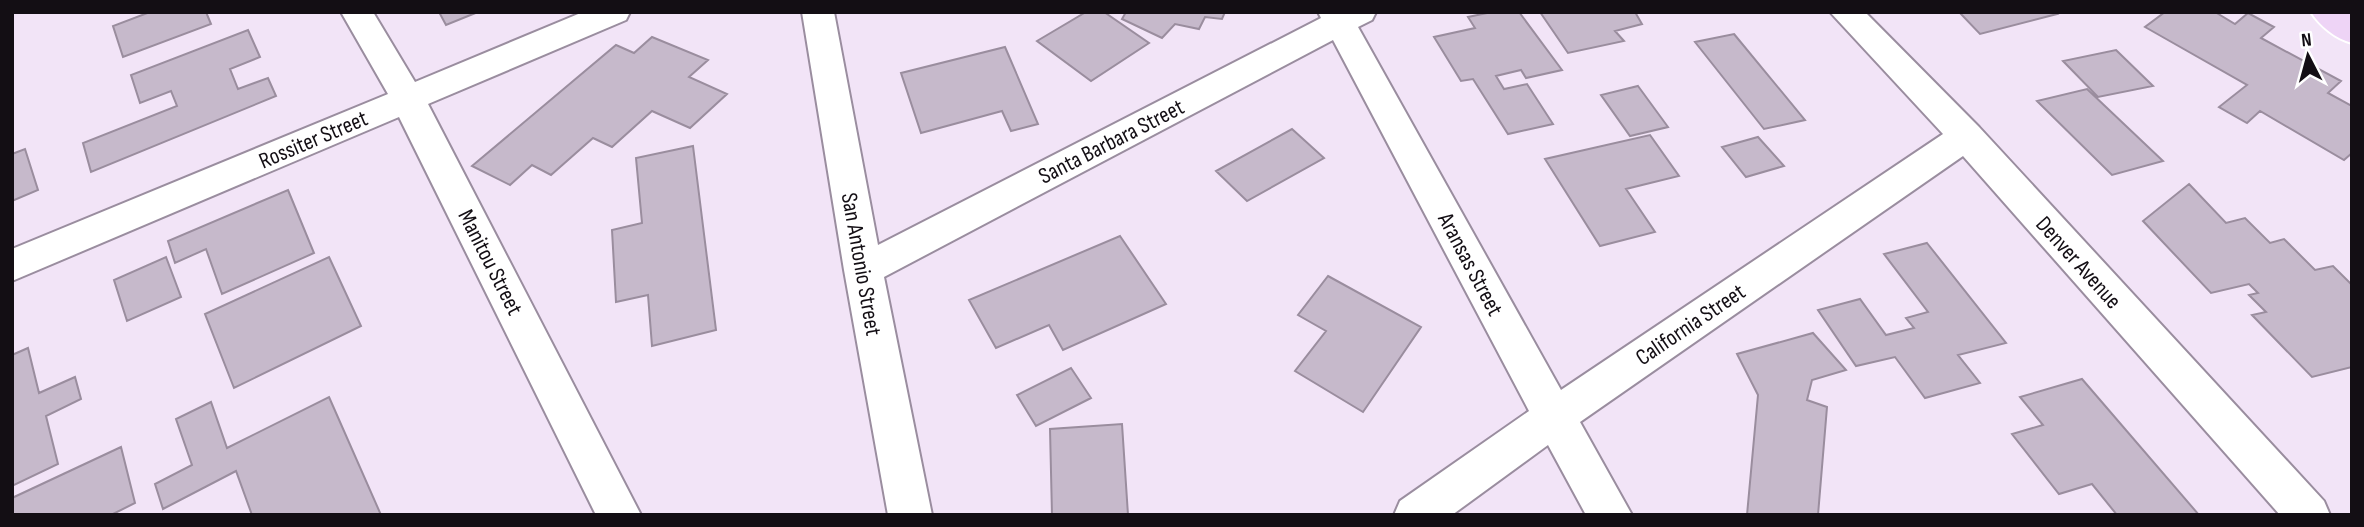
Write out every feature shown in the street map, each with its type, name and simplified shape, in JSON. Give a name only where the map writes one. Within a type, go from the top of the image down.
[{"type":"street","name":"Manitou Street","points":[[357,12],[408,99],[619,515]]},
{"type":"street","name":"Rossiter Street","points":[[12,265],[614,12]]},
{"type":"street","name":"San Antonio Street","points":[[818,12],[863,270],[910,515]]},
{"type":"street","name":"Denver Avenue","points":[[1846,12],[1966,136],[2308,515]]},
{"type":"street","name":"Santa Barbara Street","points":[[863,270],[1345,16]]},
{"type":"street","name":"Aransas Street","points":[[1345,16],[1554,417],[1610,515]]},
{"type":"street","name":"California Street","points":[[1416,515],[1554,417],[1966,136]]},
{"type":"building","points":[[150,12],[206,12],[211,24],[123,57],[113,26]]},
{"type":"building","points":[[439,12],[478,12],[446,25]]},
{"type":"building","points":[[1086,12],[1104,12],[1149,43],[1091,81],[1037,41]]},
{"type":"building","points":[[1126,12],[1225,12],[1222,19],[1205,17],[1199,29],[1175,24],[1162,38],[1122,19]]},
{"type":"building","points":[[1492,12],[1519,12],[1562,70],[1526,78],[1521,70],[1496,76],[1504,89],[1527,84],[1553,124],[1508,134],[1473,79],[1461,81],[1434,37],[1475,28],[1468,17]]},
{"type":"building","points":[[1540,12],[1635,12],[1642,24],[1615,31],[1624,41],[1568,53]]},
{"type":"building","points":[[1959,12],[2054,12],[2057,14],[1980,34]]},
{"type":"building","points":[[2165,12],[2215,12],[2235,24],[2248,13],[2274,27],[2261,38],[2341,81],[2328,93],[2352,106],[2352,153],[2344,160],[2260,111],[2247,123],[2219,107],[2247,85],[2145,27]]},
{"type":"building","points":[[248,30],[260,57],[230,69],[238,89],[268,78],[276,96],[91,172],[83,143],[177,106],[171,91],[140,103],[131,75]]},
{"type":"building","points":[[1734,34],[1805,120],[1764,129],[1695,42]]},
{"type":"building","points":[[652,37],[708,60],[689,77],[727,94],[690,128],[652,111],[612,147],[593,138],[551,175],[532,165],[510,185],[472,166],[616,45],[634,53]]},
{"type":"building","points":[[1005,47],[1038,124],[1011,131],[1002,111],[921,133],[901,73]]},
{"type":"building","points":[[2116,50],[2153,86],[2098,97],[2063,61]]},
{"type":"building","points":[[1638,86],[1668,127],[1630,136],[1601,95]]},
{"type":"building","points":[[2087,89],[2163,161],[2112,175],[2037,101]]},
{"type":"building","points":[[1292,129],[1324,158],[1247,201],[1216,171]]},
{"type":"building","points":[[1650,135],[1679,176],[1626,189],[1655,232],[1600,246],[1545,159]]},
{"type":"building","points":[[1758,137],[1784,166],[1746,177],[1722,147]]},
{"type":"building","points":[[693,146],[716,330],[652,346],[648,295],[616,302],[612,230],[642,223],[636,158]]},
{"type":"building","points":[[25,149],[38,190],[12,201],[12,154]]},
{"type":"building","points":[[2189,184],[2226,223],[2245,218],[2270,243],[2284,239],[2315,270],[2333,266],[2352,285],[2352,367],[2312,377],[2252,315],[2266,312],[2249,295],[2258,293],[2249,284],[2211,293],[2143,221]]},
{"type":"building","points":[[288,190],[314,253],[222,294],[206,249],[175,263],[168,241]]},
{"type":"building","points":[[1120,236],[1166,304],[1063,350],[1049,325],[996,348],[969,300]]},
{"type":"building","points":[[1927,243],[2006,343],[1958,355],[1980,383],[1925,398],[1895,357],[1856,366],[1818,310],[1860,299],[1886,335],[1914,328],[1906,318],[1928,312],[1884,254]]},
{"type":"building","points":[[166,257],[181,297],[127,321],[114,280]]},
{"type":"building","points":[[329,257],[361,326],[234,388],[205,314]]},
{"type":"building","points":[[1328,276],[1421,327],[1363,412],[1295,371],[1326,331],[1298,315]]},
{"type":"building","points":[[1813,333],[1846,370],[1812,380],[1807,400],[1827,407],[1818,515],[1747,515],[1758,395],[1737,354]]},
{"type":"building","points":[[28,348],[39,393],[75,377],[81,399],[46,416],[58,464],[12,486],[12,355]]},
{"type":"building","points":[[1071,368],[1091,398],[1036,426],[1017,395]]},
{"type":"building","points":[[2082,379],[2199,515],[2117,515],[2092,484],[2059,494],[2012,434],[2043,425],[2020,397]]},
{"type":"building","points":[[329,397],[381,515],[252,515],[236,471],[163,509],[155,484],[192,465],[176,419],[211,402],[227,448]]},
{"type":"building","points":[[1122,424],[1128,515],[1052,515],[1050,429]]},
{"type":"building","points":[[121,447],[135,503],[111,515],[12,515],[12,498]]}]
